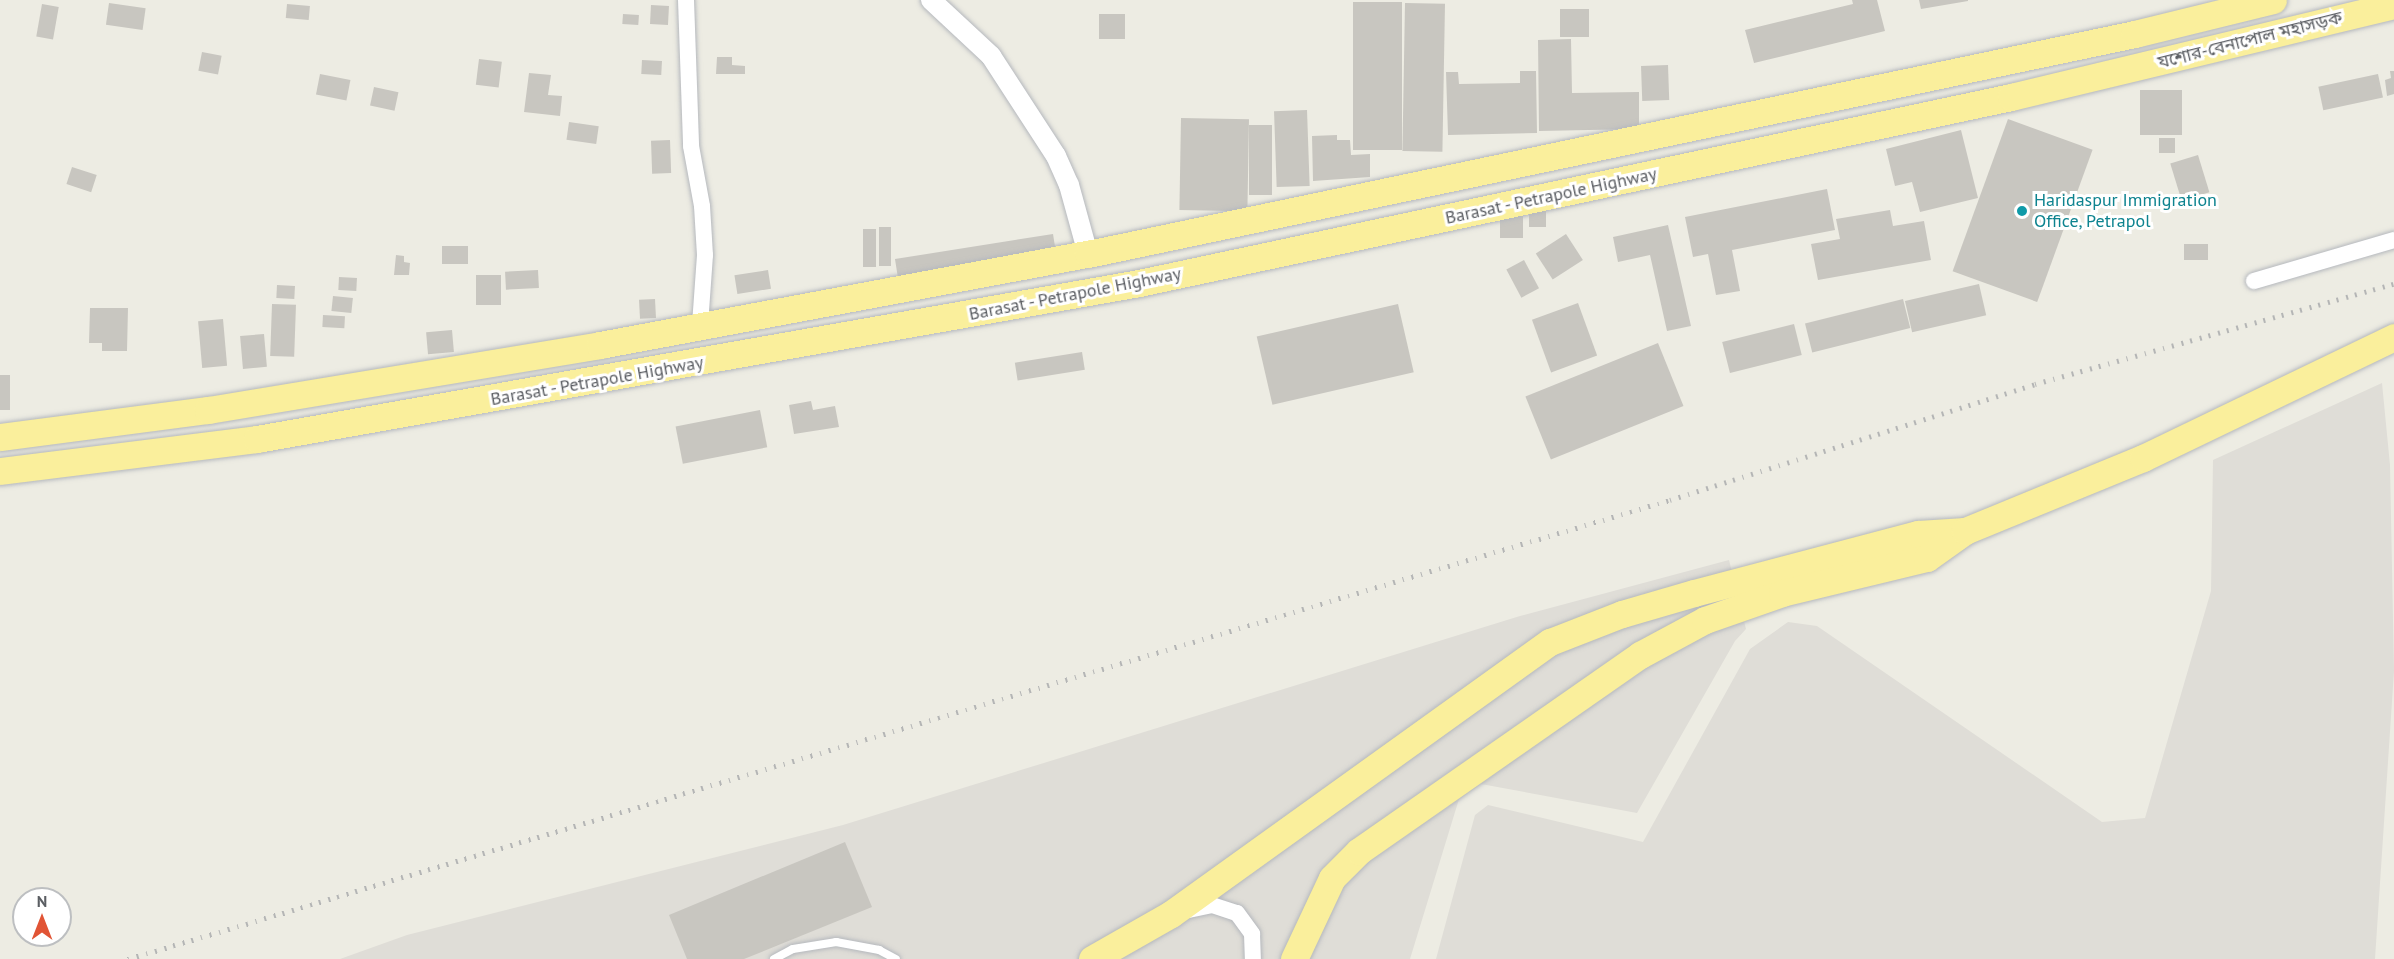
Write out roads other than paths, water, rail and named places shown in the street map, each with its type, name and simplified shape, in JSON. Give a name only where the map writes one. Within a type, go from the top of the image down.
[{"type":"highway","name":"যশোর-বেনাপোল মহাসড়ক","points":[[2135,34],[2273,0]]},
{"type":"highway","name":"যশোর-বেনাপোল মহাসড়ক","points":[[2141,67],[2394,5]]},
{"type":"highway","name":"Barasat - Petrapole Highway","points":[[0,437],[208,410],[600,345],[700,324],[1088,254],[2135,34]]},
{"type":"highway","name":"Barasat - Petrapole Highway","points":[[0,471],[257,439],[1139,283],[2141,67]]},
{"type":"highway","points":[[1294,959],[1332,878],[1359,851],[1640,655],[1705,620],[1782,593],[1927,558],[1965,531],[2143,458],[2394,337]]},
{"type":"highway","points":[[1092,959],[1171,914],[1550,642],[1622,614],[1694,593],[1918,534],[1965,531]]},
{"type":"street","points":[[687,0],[691,146],[702,206],[705,255],[700,324]]},
{"type":"street","points":[[931,0],[991,56],[1056,156],[1069,184],[1088,254]]},
{"type":"street","points":[[2254,281],[2394,240]]},
{"type":"street","points":[[1171,914],[1212,905],[1237,913],[1252,934],[1253,959]]},
{"type":"lane","points":[[774,959],[793,949],[836,942],[879,950],[896,959]]},
{"type":"railway","points":[[128,959],[1670,500],[2035,384],[2394,284]]},
{"type":"place","name":"Haridaspur Immigration Office, Petrapol","points":[[2022,211]]}]
